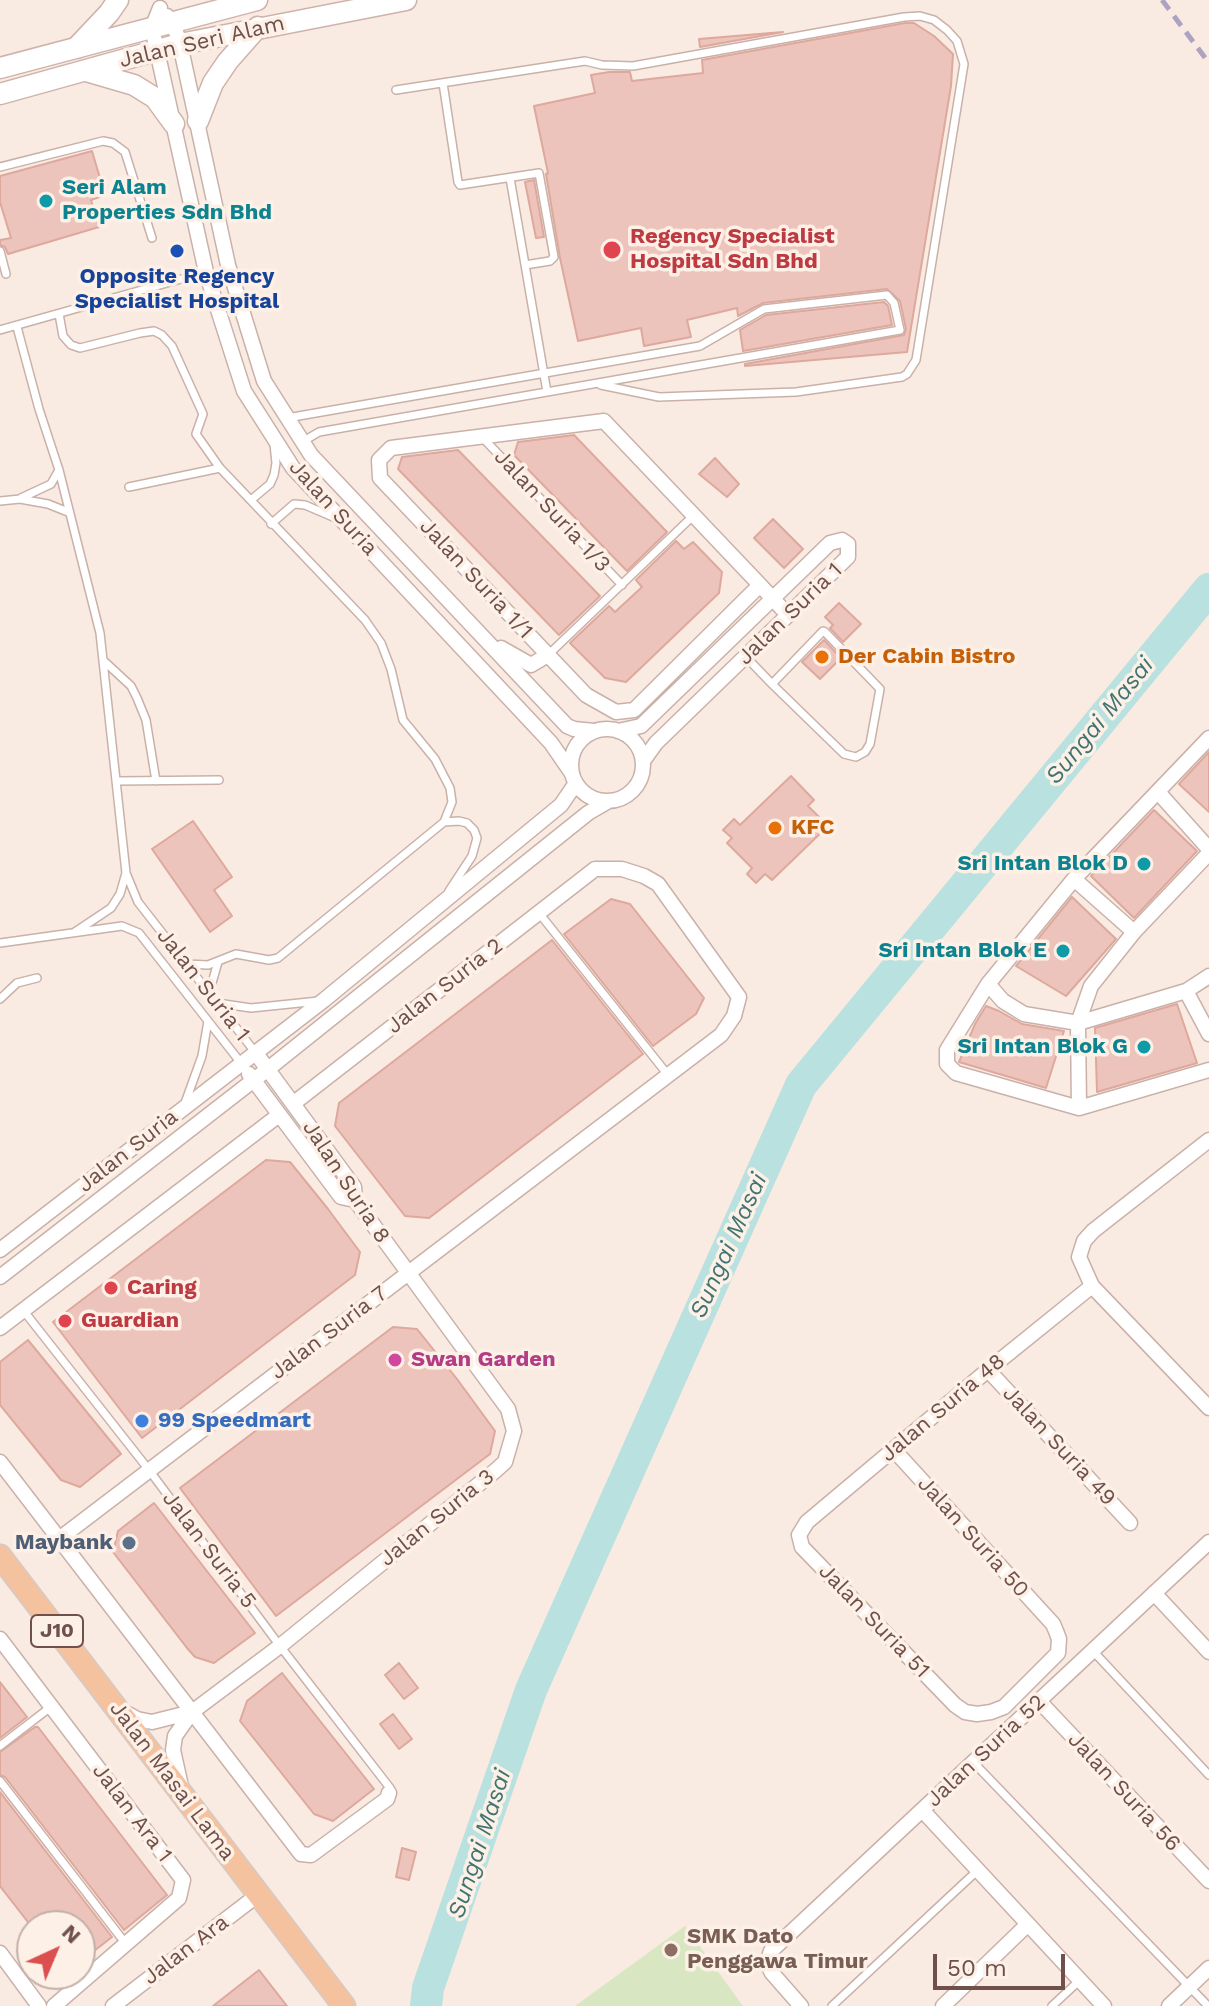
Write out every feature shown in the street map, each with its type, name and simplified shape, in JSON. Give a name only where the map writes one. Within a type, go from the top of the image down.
[{"type":"main road","points":[[76,48],[118,0]]},
{"type":"main road","name":"Jalan Seri Alam","points":[[0,68],[76,48],[161,15],[253,0]]},
{"type":"main road","name":"Jalan Seri Alam","points":[[0,94],[180,44],[406,0]]},
{"type":"main road","points":[[198,121],[213,83],[258,27]]},
{"type":"main road","points":[[84,70],[134,85],[155,98],[174,124]]},
{"type":"main road","name":"Jalan Masai Lama","points":[[0,1556],[339,1999]]},
{"type":"street","name":"Jalan Suria","points":[[161,15],[180,44],[228,265],[264,381],[311,455],[567,726],[594,731]]},
{"type":"street","points":[[158,50],[161,15]]},
{"type":"street","name":"Jalan Suria","points":[[158,50],[206,272],[244,391],[293,468],[551,743],[574,778]]},
{"type":"street","name":"Jalan Suria 1/1","points":[[694,515],[604,421],[391,448],[379,460],[380,478],[586,695],[616,712],[634,710],[760,585]]},
{"type":"street","points":[[694,515],[788,615]]},
{"type":"street","name":"Jalan Suria 1","points":[[618,731],[641,726],[830,543],[842,540],[848,544],[848,557],[656,743],[643,761]]},
{"type":"street","points":[[483,636],[526,664],[536,665],[548,655]]},
{"type":"street","points":[[253,1080],[588,813],[607,802],[619,800],[637,787],[642,777],[643,761],[637,745],[618,731],[606,729],[594,731],[583,738],[571,759],[574,778],[584,793],[607,802]]},
{"type":"street","points":[[1209,738],[1074,879],[988,984],[947,1050],[947,1064],[956,1073],[1079,1108],[1209,1070]]},
{"type":"street","name":"Jalan Suria 1","points":[[255,1052],[324,1000],[561,805],[574,778]]},
{"type":"street","points":[[1079,1108],[1078,1023],[1091,986],[1134,932],[1209,851],[1158,792]]},
{"type":"street","name":"Jalan Suria 2","points":[[294,1103],[595,869],[622,869],[658,884],[739,997]]},
{"type":"street","points":[[1074,879],[1134,932]]},
{"type":"street","points":[[988,984],[1003,1001],[1024,1014],[1078,1023],[1186,991],[1209,976]]},
{"type":"street","points":[[1186,991],[1209,1034]]},
{"type":"street","name":"Jalan Suria 7","points":[[59,1539],[721,1035],[734,1016],[739,997]]},
{"type":"street","name":"Jalan Suria","points":[[0,1250],[255,1052]]},
{"type":"street","name":"Jalan Suria 8","points":[[255,1052],[354,1187],[355,1200],[408,1273]]},
{"type":"street","points":[[241,1063],[341,1197],[355,1200]]},
{"type":"street","name":"Jalan Suria","points":[[0,1277],[253,1080]]},
{"type":"street","points":[[0,1328],[279,1115]]},
{"type":"street","points":[[1209,1140],[1093,1231],[1084,1241],[1079,1257],[1092,1286],[1209,1408]]},
{"type":"street","name":"Jalan Suria 3","points":[[184,1797],[173,1750],[175,1736],[192,1712],[280,1646],[505,1462],[514,1431],[508,1409],[408,1273]]},
{"type":"street","name":"Jalan Suria 48","points":[[799,1535],[807,1522],[1092,1286]]},
{"type":"street","name":"Jalan Suria 49","points":[[988,1370],[1130,1523]]},
{"type":"street","name":"Jalan Suria 50","points":[[894,1450],[1053,1624],[1059,1639],[1058,1653],[1004,1707]]},
{"type":"street","points":[[0,1462],[301,1854],[311,1855],[387,1799],[389,1793]]},
{"type":"street","name":"Jalan Suria 51","points":[[799,1535],[802,1547],[955,1705],[965,1712],[977,1714],[1004,1707]]},
{"type":"street","name":"Jalan Suria 52","points":[[801,2006],[772,1973],[767,1963],[771,1951],[1209,1542]]},
{"type":"street","points":[[1154,1593],[1209,1652]]},
{"type":"street","name":"Jalan Ara 1","points":[[0,1639],[183,1880],[179,1898],[54,2006]]},
{"type":"street","name":"Jalan Suria 56","points":[[1040,1702],[1209,1881]]},
{"type":"street","points":[[115,1706],[137,1719],[152,1722],[192,1712]]},
{"type":"street","points":[[1004,1707],[1019,1721]]},
{"type":"street","points":[[923,1811],[1104,2006]]},
{"type":"street","name":"Jalan Ara","points":[[113,2006],[259,1894]]},
{"type":"street","points":[[943,2006],[1028,1924]]},
{"type":"street","points":[[0,1953],[39,2006]]},
{"type":"street","points":[[1169,2006],[1209,1968]]},
{"type":"lane","points":[[396,90],[585,61],[633,66],[904,17],[920,16],[934,20],[957,41],[964,64],[916,360],[907,374],[796,392],[659,397],[595,384]]},
{"type":"lane","points":[[443,83],[458,182],[464,186],[539,173],[554,257],[550,261],[525,265]]},
{"type":"lane","points":[[0,167],[103,141],[113,143],[125,152],[152,238]]},
{"type":"lane","points":[[510,178],[547,392]]},
{"type":"lane","points":[[0,251],[6,274]]},
{"type":"lane","points":[[0,330],[206,272]]},
{"type":"lane","points":[[287,418],[700,346],[764,309],[887,295],[894,303],[900,330],[319,432],[302,442]]},
{"type":"lane","points":[[59,314],[63,336],[71,345],[80,348],[154,331],[172,346],[203,414],[196,434],[220,468],[365,620],[381,643],[391,669],[403,720],[435,759],[450,788],[452,802],[444,822],[278,958],[269,960],[236,954],[208,965],[186,964]]},
{"type":"lane","name":"Jalan Suria 1","points":[[17,327],[59,470],[105,662],[126,873],[138,902],[255,1052]]},
{"type":"lane","points":[[251,500],[270,484],[274,475],[274,437]]},
{"type":"lane","name":"Jalan Suria 1/3","points":[[482,437],[622,585]]},
{"type":"lane","points":[[129,487],[220,468]]},
{"type":"lane","points":[[20,499],[51,484],[59,470]]},
{"type":"lane","points":[[0,501],[20,499],[48,504],[68,512]]},
{"type":"lane","points":[[271,524],[294,504],[305,505],[343,521]]},
{"type":"lane","points":[[548,655],[694,515]]},
{"type":"lane","points":[[745,657],[772,684],[844,754],[856,757],[865,752],[870,744],[880,689],[825,632],[772,684]]},
{"type":"lane","points":[[105,662],[131,686],[137,698],[146,720],[156,781]]},
{"type":"lane","points":[[118,781],[219,780]]},
{"type":"lane","points":[[442,903],[472,856],[477,838],[467,823],[444,822]]},
{"type":"lane","points":[[74,932],[111,908],[120,894],[126,873]]},
{"type":"lane","points":[[539,913],[668,1075]]},
{"type":"lane","points":[[0,943],[122,926],[139,933],[241,1063]]},
{"type":"lane","points":[[209,993],[218,962]]},
{"type":"lane","points":[[0,999],[17,983],[37,978]]},
{"type":"lane","points":[[217,1003],[251,1008],[324,1000]]},
{"type":"lane","points":[[183,1108],[202,1056],[208,1021]]},
{"type":"lane","name":"Jalan Suria 5","points":[[23,1310],[149,1470],[390,1788],[389,1793]]},
{"type":"lane","points":[[1092,1650],[1209,1775]]},
{"type":"lane","points":[[0,1746],[52,1706]]},
{"type":"lane","points":[[974,1763],[1208,2006]]},
{"type":"lane","points":[[0,1781],[126,1944]]},
{"type":"lane","points":[[832,2006],[978,1870]]},
{"type":"lane","points":[[1052,2006],[1080,1980]]},
{"type":"green space","points":[[685,1926],[743,2006],[575,2006]]},
{"type":"building","points":[[914,23],[953,54],[951,86],[907,352],[745,366],[904,335],[906,329],[900,301],[887,289],[763,303],[738,316],[737,308],[687,320],[691,337],[644,346],[641,328],[578,341],[560,258],[548,173],[534,106],[595,93],[591,75],[630,72],[632,81],[703,73],[702,60]]},
{"type":"building","points":[[783,32],[700,47],[699,39]]},
{"type":"building","name":"Seri Alam Properties Sdn Bhd","points":[[92,151],[105,195],[91,200],[99,227],[8,254],[5,247],[0,245],[0,240],[11,238],[0,202],[0,176]]},
{"type":"building","points":[[534,180],[544,237],[536,238],[525,182]]},
{"type":"building","points":[[884,302],[888,306],[892,325],[743,351],[740,330],[766,315]]},
{"type":"building","points":[[574,435],[667,532],[627,571],[514,455],[518,442]]},
{"type":"building","points":[[458,450],[600,596],[559,635],[398,469],[402,457]]},
{"type":"building","points":[[715,458],[739,484],[727,497],[699,474]]},
{"type":"building","points":[[773,519],[803,549],[784,568],[754,538]]},
{"type":"building","points":[[676,541],[684,549],[693,542],[722,572],[719,593],[626,682],[605,678],[570,643],[609,606],[615,612],[642,587],[636,580]]},
{"type":"building","points":[[839,603],[861,624],[843,642],[825,617]]},
{"type":"building","points":[[824,640],[841,658],[820,679],[802,662]]},
{"type":"building","points":[[1209,752],[1209,812],[1179,784]]},
{"type":"building","name":"KFC","points":[[791,776],[814,800],[808,806],[828,826],[772,880],[765,874],[756,883],[747,874],[752,868],[727,843],[732,838],[723,830],[734,819],[740,825]]},
{"type":"building","name":"Sri Intan Blok D","points":[[1154,810],[1197,851],[1134,918],[1091,876]]},
{"type":"building","points":[[193,821],[232,877],[214,890],[232,916],[210,932],[152,849]]},
{"type":"building","name":"Sri Intan Blok E","points":[[1072,897],[1116,939],[1066,996],[1016,966]]},
{"type":"building","points":[[611,899],[630,904],[704,998],[696,1014],[653,1046],[564,934]]},
{"type":"building","points":[[552,940],[643,1054],[429,1218],[405,1216],[335,1126],[339,1103]]},
{"type":"building","name":"Sri Intan Blok G","points":[[1177,1004],[1197,1063],[1097,1092],[1095,1028]]},
{"type":"building","points":[[986,1006],[1022,1024],[1064,1031],[1046,1088],[959,1062]]},
{"type":"building","points":[[266,1160],[290,1162],[328,1209],[360,1252],[355,1275],[142,1438],[53,1322]]},
{"type":"building","points":[[393,1327],[417,1329],[457,1379],[495,1431],[490,1454],[276,1616],[180,1488]]},
{"type":"building","points":[[28,1340],[121,1454],[80,1487],[61,1480],[0,1405],[0,1362]]},
{"type":"building","points":[[154,1503],[255,1633],[214,1663],[195,1657],[113,1552],[118,1531]]},
{"type":"building","points":[[399,1663],[418,1688],[404,1699],[385,1675]]},
{"type":"building","points":[[282,1673],[374,1789],[333,1821],[314,1814],[240,1721],[247,1701]]},
{"type":"building","points":[[0,1682],[27,1717],[0,1738]]},
{"type":"building","points":[[393,1714],[412,1739],[399,1749],[380,1724]]},
{"type":"building","points":[[35,1727],[167,1895],[124,1930],[5,1777],[0,1775],[0,1752]]},
{"type":"building","points":[[0,1792],[91,1910],[19,1910],[0,1886]]},
{"type":"building","points":[[402,1848],[416,1852],[409,1880],[396,1877]]},
{"type":"building","points":[[96,1916],[112,1937],[96,1950]]},
{"type":"building","points":[[259,1970],[287,2006],[213,2006]]},
{"type":"waterway","name":"Sungai Masai","points":[[426,2006],[428,1988],[531,1690],[801,1085],[1209,589]]},
{"type":"railway","points":[[1162,0],[1209,63]]},
{"type":"place","name":"Seri Alam Properties Sdn Bhd","points":[[46,201]]},
{"type":"place","name":"Regency Specialist Hospital Sdn Bhd","points":[[612,250]]},
{"type":"place","name":"Opposite Regency Specialist Hospital","points":[[177,251]]},
{"type":"place","name":"Der Cabin Bistro","points":[[822,657]]},
{"type":"place","name":"KFC","points":[[775,828]]},
{"type":"place","name":"Sri Intan Blok D","points":[[1144,864]]},
{"type":"place","name":"Sri Intan Blok E","points":[[1063,951]]},
{"type":"place","name":"Sri Intan Blok G","points":[[1144,1047]]},
{"type":"place","name":"Caring","points":[[111,1288]]},
{"type":"place","name":"Guardian","points":[[65,1321]]},
{"type":"place","name":"Swan Garden","points":[[395,1360]]},
{"type":"place","name":"99 Speedmart","points":[[142,1421]]},
{"type":"place","name":"Maybank","points":[[129,1543]]},
{"type":"place","name":"SMK Dato Penggawa Timur","points":[[671,1950]]}]
